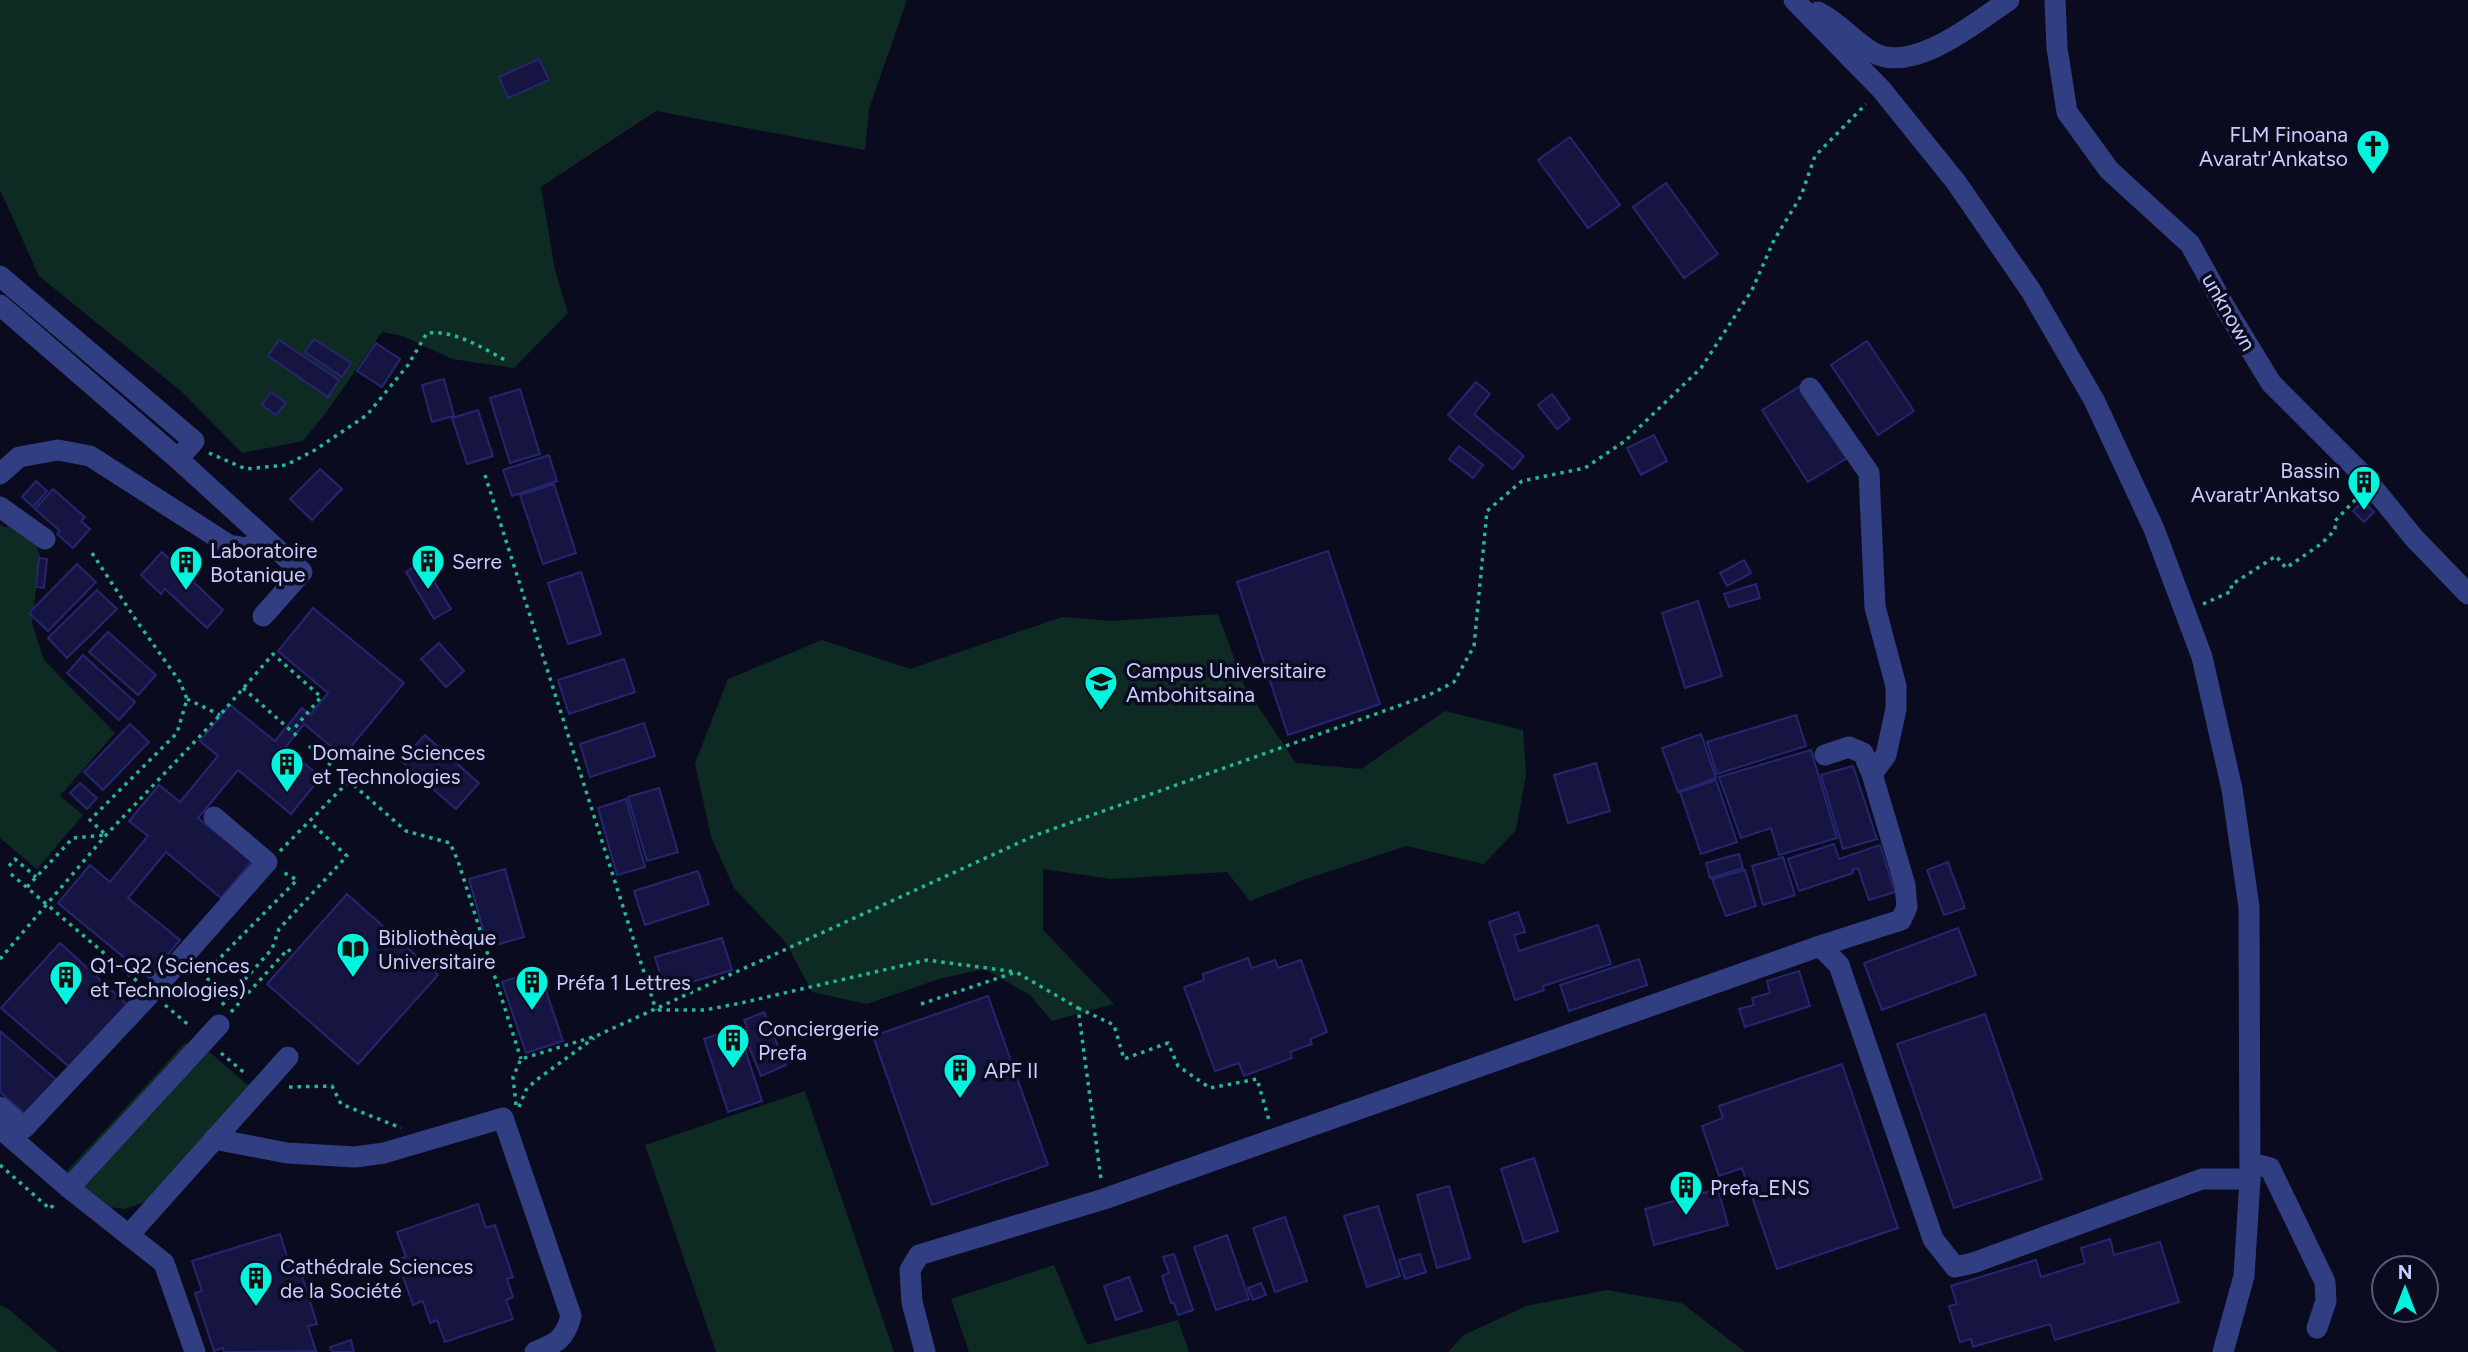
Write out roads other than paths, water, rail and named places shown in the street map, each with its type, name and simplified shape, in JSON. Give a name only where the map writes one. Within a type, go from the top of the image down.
[{"type":"street","points":[[2009,0],[1946,43],[1914,55],[1890,58],[1874,53],[1829,18],[1794,0],[1881,89],[1956,182],[2031,292],[2094,400],[2154,529],[2202,657],[2232,789],[2249,906],[2250,1171],[2244,1276],[2223,1352]]},
{"type":"street","name":"unknown","points":[[2055,0],[2057,48],[2067,112],[2109,170],[2190,244],[2271,383],[2362,474],[2414,538],[2468,594]]},
{"type":"street","points":[[0,276],[194,441],[178,459]]},
{"type":"street","points":[[0,305],[178,459],[302,572],[263,616]]},
{"type":"street","points":[[1810,388],[1869,473],[1875,607],[1896,686],[1896,709],[1886,755],[1872,774]]},
{"type":"street","points":[[0,474],[19,457],[58,450],[90,456],[229,545],[247,548],[265,538]]},
{"type":"street","points":[[0,508],[45,539]]},
{"type":"street","points":[[925,1352],[912,1302],[911,1270],[919,1255],[1104,1199],[1900,920],[1907,907],[1905,885],[1872,774],[1863,753],[1849,747],[1825,755]]},
{"type":"street","points":[[0,1107],[24,1128],[267,862],[214,817]]},
{"type":"street","points":[[1820,946],[1839,965],[1934,1239],[1955,1267],[1973,1263],[2202,1179],[2270,1168],[2325,1282],[2326,1301],[2317,1328]]},
{"type":"street","points":[[69,1188],[220,1015]]},
{"type":"street","points":[[129,1235],[288,1058]]},
{"type":"street","points":[[214,1139],[287,1153],[355,1157],[384,1153],[503,1118],[571,1316],[567,1333],[535,1352]]},
{"type":"street","points":[[0,1128],[69,1188],[164,1263],[195,1352]]},
{"type":"place","name":"FLM Finoana Avaratr'Ankatso","points":[[2373,176]]},
{"type":"place","name":"Bassin Avaratr'Ankatso","points":[[2364,512]]},
{"type":"place","name":"Serre","points":[[428,591]]},
{"type":"place","name":"Laboratoire Botanique","points":[[186,592]]},
{"type":"place","name":"Campus Universitaire Ambohitsaina","points":[[1101,712]]},
{"type":"place","name":"Domaine Sciences et Technologies","points":[[287,794]]},
{"type":"place","name":"Bibliothèque Universitaire","points":[[353,979]]},
{"type":"place","name":"Q1-Q2 (Sciences et Technologies)","points":[[66,1007]]},
{"type":"place","name":"Préfa 1 Lettres","points":[[532,1012]]},
{"type":"place","name":"Conciergerie Prefa","points":[[733,1070]]},
{"type":"place","name":"APF II","points":[[960,1100]]},
{"type":"place","name":"Prefa_ENS","points":[[1686,1217]]},
{"type":"place","name":"Cathédrale Sciences de la Société","points":[[256,1308]]}]
